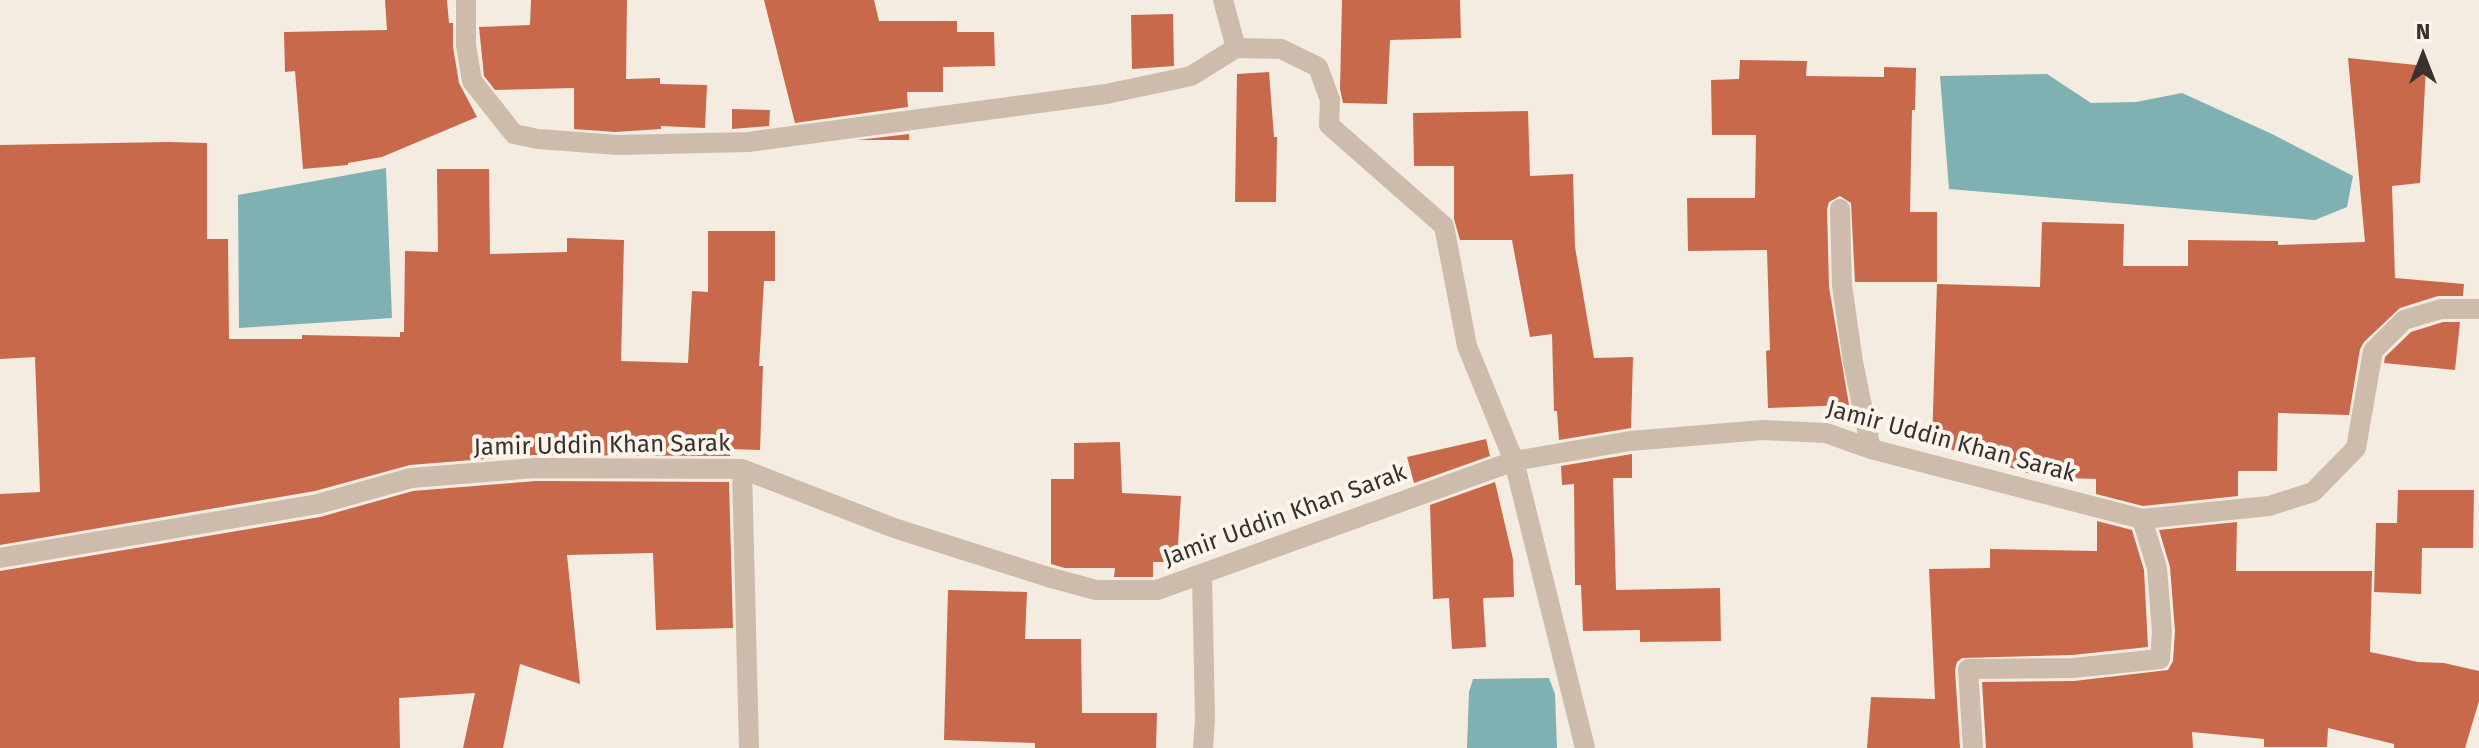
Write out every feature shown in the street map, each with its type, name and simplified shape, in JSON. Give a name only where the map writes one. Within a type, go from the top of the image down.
[{"type":"street","points":[[466,0],[466,45],[472,81],[514,134],[538,139],[618,145],[748,142],[1106,94],[1191,76],[1236,48],[1281,49],[1318,67],[1330,100],[1329,125],[1444,226],[1467,346],[1514,461],[1585,748]]},
{"type":"street","points":[[1223,0],[1236,48]]},
{"type":"street","points":[[1840,209],[1842,285],[1853,362],[1871,449]]},
{"type":"street","name":"Jamir Uddin Khan Sarak","points":[[0,558],[318,504],[411,478],[535,468],[742,469],[894,528],[1048,577],[1096,590],[1157,590],[1514,461],[1630,441],[1763,430],[1826,433],[1871,449],[2142,519],[2269,506],[2313,492],[2356,448],[2373,351],[2404,320],[2441,309],[2479,309]]},
{"type":"street","points":[[742,469],[749,748]]},
{"type":"street","points":[[1973,748],[1968,669],[2073,668],[2160,659],[2162,632],[2157,568],[2142,519]]},
{"type":"street","points":[[1202,574],[1203,748]]},
{"type":"water","points":[[2047,74],[2091,103],[2136,102],[2182,93],[2272,134],[2353,176],[2347,207],[2315,220],[1949,189],[1940,76]]},
{"type":"water","points":[[386,168],[392,318],[239,328],[238,195]]},
{"type":"water","points":[[1549,678],[1555,694],[1557,748],[1467,748],[1469,692],[1473,679]]},
{"type":"building","points":[[385,0],[447,0],[449,23],[453,23],[459,83],[477,117],[382,157],[348,165],[303,169],[295,71],[285,72],[284,32],[387,30]]},
{"type":"building","points":[[531,0],[627,0],[626,79],[660,78],[660,84],[707,85],[705,128],[661,126],[661,129],[615,132],[574,129],[574,88],[495,90],[484,76],[479,27],[530,25]]},
{"type":"building","points":[[764,0],[874,0],[879,21],[957,21],[957,32],[994,32],[995,66],[943,67],[943,92],[907,92],[908,107],[795,123]]},
{"type":"building","points":[[1342,0],[1460,0],[1461,38],[1390,40],[1387,104],[1343,103],[1340,89]]},
{"type":"building","points":[[1173,14],[1174,66],[1132,69],[1131,15]]},
{"type":"building","points":[[2348,58],[2426,66],[2420,183],[2392,186],[2395,278],[2464,284],[2463,296],[2438,296],[2400,308],[2364,342],[2360,349],[2349,415],[2278,413],[2277,471],[2238,471],[2238,496],[2143,506],[2096,494],[2096,479],[2041,477],[1932,444],[1937,284],[2040,287],[2042,222],[2124,224],[2123,266],[2188,266],[2188,240],[2278,241],[2278,245],[2365,242]]},
{"type":"building","points":[[1740,60],[1807,61],[1806,76],[1884,77],[1884,67],[1916,68],[1910,212],[1937,212],[1937,282],[1855,282],[1851,203],[1840,196],[1829,202],[1829,287],[1849,405],[1768,408],[1767,250],[1688,251],[1687,198],[1755,198],[1756,135],[1712,135],[1711,80],[1739,79]]},
{"type":"building","points":[[1269,72],[1274,137],[1277,137],[1276,202],[1235,202],[1237,74]]},
{"type":"building","points":[[732,109],[770,110],[769,126],[732,129]]},
{"type":"building","points":[[1528,111],[1530,176],[1573,174],[1575,247],[1594,358],[1633,357],[1631,428],[1559,440],[1557,411],[1554,411],[1552,334],[1530,337],[1512,240],[1460,240],[1454,219],[1454,166],[1414,166],[1413,113]]},
{"type":"building","points":[[909,134],[909,140],[858,140]]},
{"type":"building","points":[[207,143],[207,239],[228,239],[229,339],[302,339],[302,335],[400,337],[400,332],[404,332],[405,251],[438,252],[437,169],[489,169],[490,254],[567,252],[567,238],[624,240],[621,361],[688,363],[692,291],[708,292],[708,231],[775,231],[775,281],[764,281],[759,366],[763,366],[760,450],[730,449],[730,456],[534,455],[410,465],[315,491],[0,545],[0,494],[40,492],[35,357],[0,359],[0,145]]},
{"type":"building","points":[[2443,322],[2460,322],[2455,370],[2384,363],[2385,357],[2411,332]]},
{"type":"building","points":[[1486,439],[1490,456],[1414,483],[1407,457]]},
{"type":"building","points":[[1120,442],[1122,493],[1181,496],[1177,562],[1153,562],[1153,577],[1114,577],[1115,568],[1065,568],[1051,564],[1051,479],[1074,479],[1074,443]]},
{"type":"building","points":[[1632,454],[1632,478],[1613,478],[1616,590],[1720,588],[1721,641],[1640,642],[1640,630],[1583,631],[1581,585],[1575,585],[1574,484],[1562,485],[1561,466]]},
{"type":"building","points":[[536,481],[729,482],[733,628],[656,630],[653,553],[567,555],[580,684],[520,664],[503,748],[463,748],[475,693],[399,698],[400,748],[0,748],[0,571],[320,517],[413,491]]},
{"type":"building","points":[[1495,482],[1513,559],[1514,597],[1483,598],[1486,647],[1452,649],[1449,598],[1433,599],[1430,505]]},
{"type":"building","points":[[2398,490],[2474,490],[2473,548],[2422,548],[2421,594],[2374,592],[2376,523],[2397,523]]},
{"type":"building","points":[[2097,521],[2132,530],[2144,570],[2148,647],[2072,655],[1962,658],[1955,670],[1960,748],[1867,748],[1871,697],[1935,699],[1929,569],[1990,568],[1990,549],[2097,551]]},
{"type":"building","points":[[2237,522],[2236,571],[2372,571],[2370,652],[2479,671],[2479,701],[2465,748],[2394,748],[2394,744],[2328,728],[2327,747],[2264,747],[2264,739],[2192,732],[2193,748],[1986,748],[1982,682],[2074,681],[2168,670],[2173,661],[2175,631],[2170,567],[2159,530]]},
{"type":"building","points":[[948,590],[1027,592],[1025,639],[1081,639],[1082,713],[1157,713],[1156,748],[1035,748],[1035,743],[944,740]]}]
